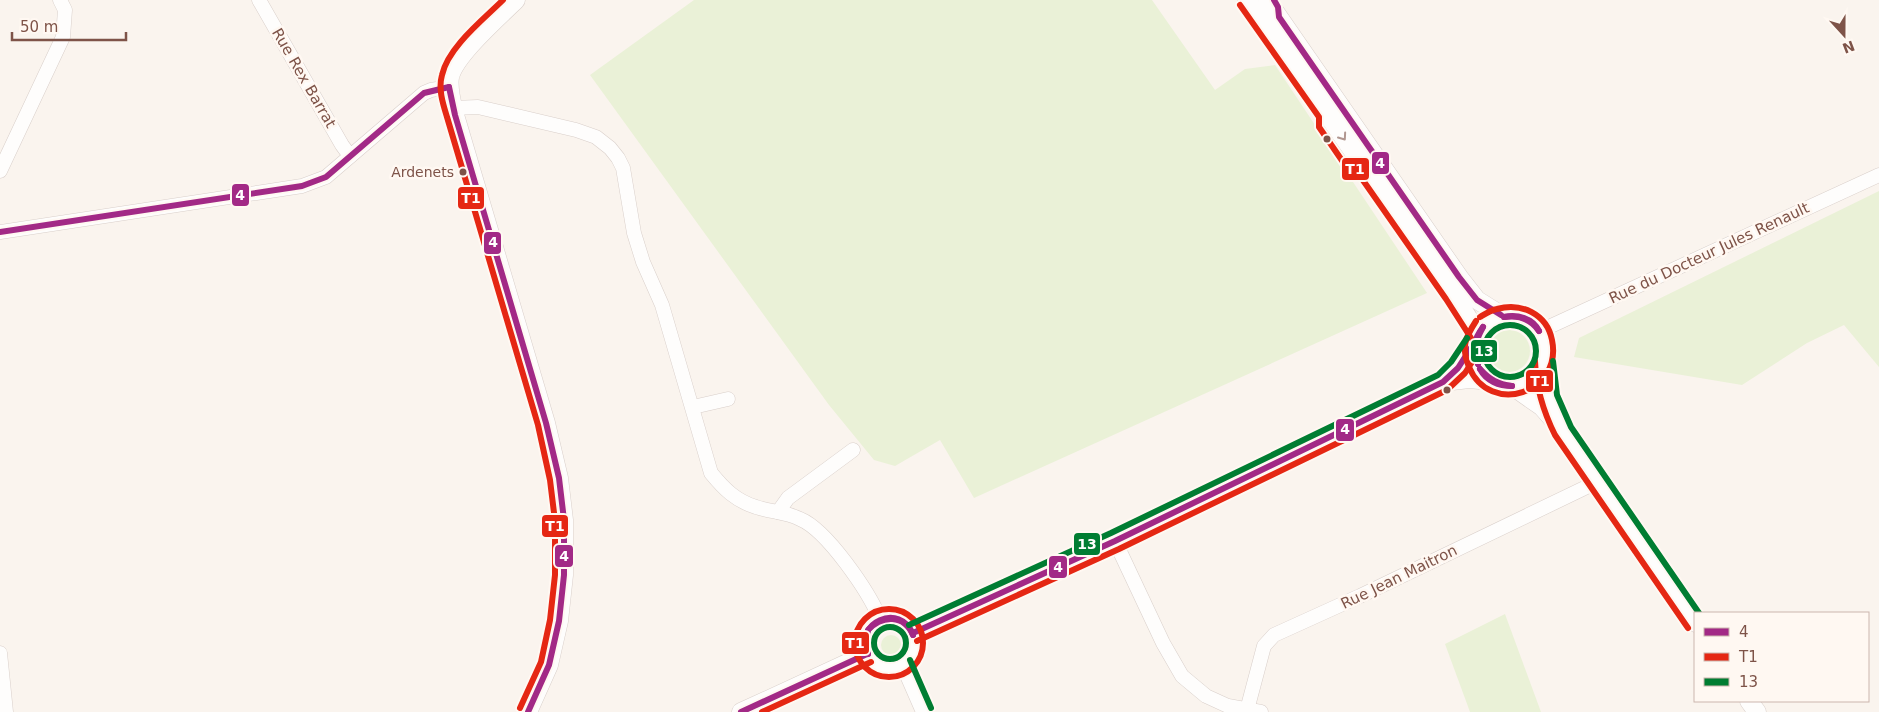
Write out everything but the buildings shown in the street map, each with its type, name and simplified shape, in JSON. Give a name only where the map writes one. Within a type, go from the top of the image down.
[{"type":"street","points":[[0,171],[63,37],[66,10],[60,0]]},
{"type":"street","name":"Rue Rex Barrat","points":[[259,0],[350,156]]},
{"type":"street","points":[[516,0],[462,56],[450,76],[449,87],[453,108],[546,423],[559,478],[564,520],[564,574],[559,621],[549,665],[528,712]]},
{"type":"street","points":[[1247,0],[1453,294],[1476,338],[1474,354],[1477,365],[1491,381]]},
{"type":"street","points":[[1267,0],[1459,277],[1477,300],[1502,315]]},
{"type":"street","points":[[0,232],[302,186],[326,177],[424,93],[449,87]]},
{"type":"street","points":[[453,108],[478,107],[576,130],[596,137],[610,148],[623,168],[634,233],[643,262],[662,305],[711,473],[726,490],[739,500],[756,507],[803,520],[833,547],[853,574],[880,619]]},
{"type":"street","name":"Rue du Docteur Jules Renault","points":[[1540,331],[1879,175]]},
{"type":"street","points":[[913,633],[1114,541],[1443,382],[1458,368],[1488,322],[1502,315],[1512,314],[1523,317],[1532,322],[1540,331],[1545,348],[1544,384],[1549,402],[1563,432]]},
{"type":"street","points":[[1443,382],[1469,379],[1491,381],[1501,385],[1512,386],[1522,384],[1539,371],[1544,361]]},
{"type":"street","points":[[1512,386],[1542,407],[1563,432],[1694,622]]},
{"type":"street","points":[[693,407],[728,399]]},
{"type":"street","points":[[778,512],[788,498],[853,450]]},
{"type":"street","name":"Rue Jean Maitron","points":[[1247,710],[1264,646],[1274,635],[1360,596],[1597,482]]},
{"type":"street","points":[[1114,541],[1163,643],[1182,676],[1206,696],[1228,706],[1261,712]]},
{"type":"street","points":[[888,618],[903,621],[913,633],[914,647],[908,660],[902,664],[886,668],[872,661],[864,646],[868,630],[880,619],[888,618]]},
{"type":"street","points":[[0,653],[6,712]]},
{"type":"street","points":[[741,712],[867,654]]},
{"type":"street","points":[[902,664],[923,712]]},
{"type":"green space","points":[[694,0],[1152,0],[1215,90],[1245,69],[1275,65],[1427,293],[974,498],[940,440],[895,466],[874,460],[829,405],[590,75]]},
{"type":"green space","points":[[1879,191],[1879,367],[1844,325],[1807,343],[1742,385],[1574,357],[1579,338]]},
{"type":"green space","points":[[1513,330],[1521,333],[1527,339],[1530,351],[1527,363],[1521,369],[1505,372],[1497,369],[1491,363],[1488,347],[1491,339],[1497,333]]},
{"type":"green space","points":[[1505,614],[1541,712],[1470,712],[1445,644]]},
{"type":"green space","points":[[891,635],[898,638],[901,645],[898,652],[891,655],[884,652],[881,645],[884,638]]},
{"type":"transit line","name":"T1","points":[[503,0],[468,34],[451,54],[442,75],[441,96],[538,425],[550,480],[555,521],[555,575],[550,620],[541,662],[520,708]]},
{"type":"transit line","name":"4","points":[[1274,0],[1278,7],[1279,17],[1459,277],[1477,300],[1501,315]]},
{"type":"transit line","name":"T1","points":[[1240,5],[1319,117],[1319,127],[1343,162],[1353,166],[1471,338]]},
{"type":"transit line","name":"4","points":[[449,87],[455,115],[546,423],[559,478],[564,520],[564,575],[559,621],[549,665],[528,712]]},
{"type":"transit line","name":"4","points":[[0,232],[302,186],[326,177],[424,93],[449,87]]},
{"type":"transit line","name":"T1","points":[[1476,321],[1465,343],[1465,354],[1469,367],[1479,382],[1492,391],[1507,394],[1522,392],[1536,385],[1547,374],[1552,358],[1552,340],[1545,323],[1539,317],[1532,312],[1515,307],[1495,310],[1480,317]]},
{"type":"transit line","name":"4","points":[[1504,317],[1524,318],[1533,323],[1539,331]]},
{"type":"transit line","name":"4","points":[[1504,317],[1524,319],[1532,323],[1539,331]]},
{"type":"transit line","name":"13","points":[[1505,325],[1515,325],[1525,329],[1532,336],[1536,351],[1532,366],[1525,373],[1515,377],[1505,377],[1495,373],[1488,366],[1484,356],[1484,346],[1488,336],[1495,329],[1505,325]]},
{"type":"transit line","name":"4","points":[[1478,364],[1474,344],[1483,327]]},
{"type":"transit line","name":"4","points":[[1478,364],[1475,354],[1476,345],[1483,327]]},
{"type":"transit line","name":"13","points":[[909,625],[1111,533],[1438,375],[1451,362],[1467,338]]},
{"type":"transit line","name":"4","points":[[913,633],[1115,541],[1443,382],[1458,368],[1474,343]]},
{"type":"transit line","name":"T1","points":[[917,641],[1119,549],[1447,390],[1465,373],[1481,348]]},
{"type":"transit line","name":"T1","points":[[1535,361],[1541,399],[1555,435],[1688,628]]},
{"type":"transit line","name":"13","points":[[1553,361],[1557,395],[1571,427],[1698,612]]},
{"type":"transit line","name":"4","points":[[1480,369],[1495,381],[1512,386]]},
{"type":"transit line","name":"4","points":[[1480,369],[1493,382],[1512,386]]},
{"type":"transit line","name":"T1","points":[[889,609],[902,612],[913,619],[920,630],[923,643],[920,656],[913,667],[902,674],[889,677],[876,674],[865,667],[858,656],[855,643],[858,630],[865,619],[876,612],[889,609]]},
{"type":"transit line","name":"4","points":[[868,654],[865,643],[867,633],[872,625],[880,620],[889,618],[899,619],[907,625],[913,635]]},
{"type":"transit line","name":"4","points":[[868,654],[865,644],[868,630],[886,619],[898,620],[904,623],[913,635]]},
{"type":"transit line","name":"13","points":[[890,627],[901,632],[906,643],[901,654],[890,659],[879,654],[874,643],[879,632],[890,627]]},
{"type":"transit line","name":"4","points":[[741,712],[867,654]]},
{"type":"transit line","name":"13","points":[[910,660],[931,708]]},
{"type":"transit line","name":"T1","points":[[762,712],[871,662]]},
{"type":"place","name":"Ardenets","points":[[463,172]]}]
